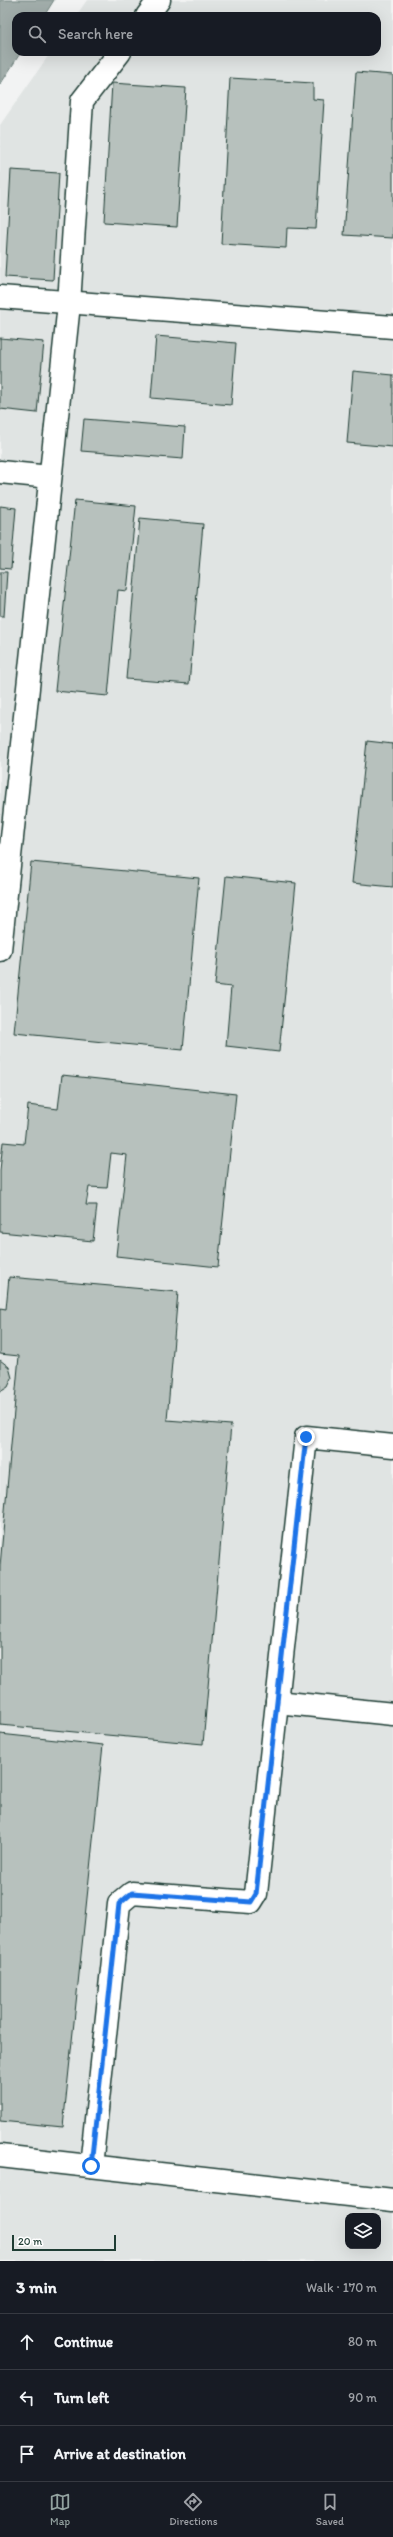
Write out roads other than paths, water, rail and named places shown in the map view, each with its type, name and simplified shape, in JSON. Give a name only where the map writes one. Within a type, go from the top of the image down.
[{"type":"lane","points":[[150,12],[159,0]]},
{"type":"lane","points":[[0,950],[69,304],[82,101],[117,56]]},
{"type":"lane","points":[[0,297],[69,304],[393,327]]},
{"type":"lane","points":[[0,472],[50,477]]},
{"type":"lane","points":[[91,2166],[119,1904],[132,1893],[251,1902],[256,1894],[306,1437],[393,1446]]},
{"type":"lane","points":[[277,1702],[393,1714]]},
{"type":"lane","points":[[0,2156],[393,2200]]}]
